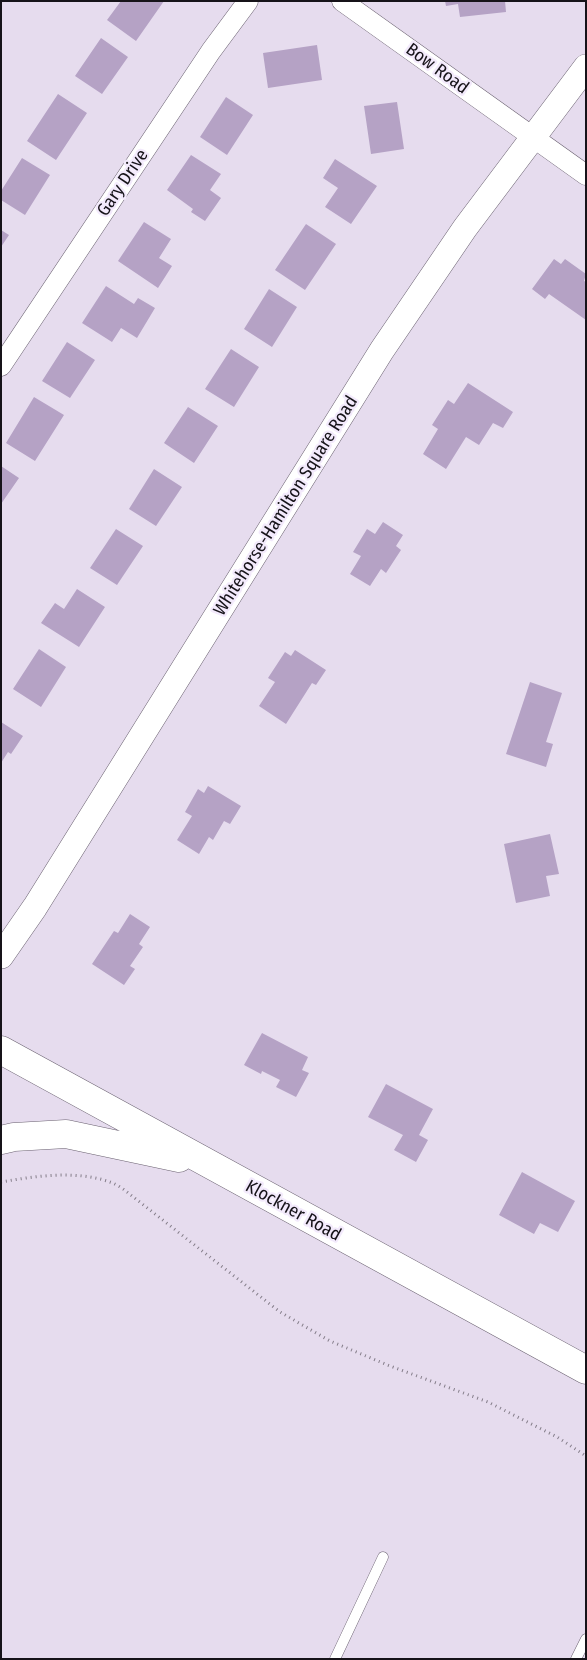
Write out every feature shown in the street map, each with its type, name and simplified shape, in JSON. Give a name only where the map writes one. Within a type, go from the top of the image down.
[{"type":"main road","name":"Klockner Road","points":[[1,1050],[586,1370]]},
{"type":"main road","points":[[1,1140],[14,1137],[66,1134],[208,1164]]},
{"type":"street","name":"Gary Drive","points":[[1,366],[211,51],[248,1]]},
{"type":"street","name":"Bow Road","points":[[342,1],[586,175]]},
{"type":"street","name":"Whitehorse-Hamilton Square Road","points":[[1,956],[35,907],[382,350],[465,228],[586,67]]},
{"type":"lane","points":[[336,1659],[383,1557]]},
{"type":"lane","points":[[576,1659],[586,1639]]},
{"type":"path","points":[[1,1182],[44,1175],[91,1177],[112,1182],[280,1312],[305,1327],[330,1341],[390,1366],[488,1402],[557,1437],[586,1456]]},
{"type":"building","points":[[121,1],[164,1],[136,41],[107,20]]},
{"type":"building","points":[[445,1],[505,1],[506,12],[460,17],[458,4],[446,6]]},
{"type":"building","points":[[101,38],[128,57],[102,94],[75,76]]},
{"type":"building","points":[[317,45],[322,80],[268,88],[263,53]]},
{"type":"building","points":[[58,94],[87,113],[56,160],[27,141]]},
{"type":"building","points":[[226,97],[253,115],[227,155],[200,137]]},
{"type":"building","points":[[397,102],[404,149],[371,154],[364,106]]},
{"type":"building","points":[[191,155],[221,174],[210,190],[221,198],[205,221],[191,212],[193,209],[167,190]]},
{"type":"building","points":[[22,158],[50,175],[25,215],[1,200],[1,191]]},
{"type":"building","points":[[335,159],[377,186],[351,224],[325,207],[338,188],[323,178]]},
{"type":"building","points":[[144,222],[171,239],[159,258],[172,266],[158,288],[118,261]]},
{"type":"building","points":[[306,224],[336,244],[305,290],[275,270]]},
{"type":"building","points":[[1,230],[9,235],[1,247]]},
{"type":"building","points":[[554,259],[561,264],[565,259],[586,274],[584,281],[586,282],[586,320],[549,294],[545,299],[532,289]]},
{"type":"building","points":[[106,286],[134,304],[138,298],[155,308],[137,338],[121,328],[112,342],[82,323]]},
{"type":"building","points":[[269,289],[297,307],[272,347],[244,329]]},
{"type":"building","points":[[67,342],[95,360],[70,398],[42,381]]},
{"type":"building","points":[[231,349],[259,367],[234,407],[205,389]]},
{"type":"building","points":[[468,383],[513,412],[503,428],[493,423],[479,445],[466,437],[446,469],[423,454],[438,429],[432,425],[448,400],[454,404]]},
{"type":"building","points":[[34,397],[64,415],[35,461],[6,443]]},
{"type":"building","points":[[188,407],[218,426],[194,463],[164,443]]},
{"type":"building","points":[[1,466],[19,478],[1,504]]},
{"type":"building","points":[[154,469],[182,487],[156,526],[129,509]]},
{"type":"building","points":[[383,522],[403,535],[396,546],[401,550],[386,573],[381,569],[370,586],[350,574],[361,556],[353,552],[367,529],[375,534]]},
{"type":"building","points":[[116,529],[143,546],[117,585],[90,568]]},
{"type":"building","points":[[77,589],[105,607],[79,647],[41,623],[55,603],[64,609]]},
{"type":"building","points":[[39,649],[66,667],[41,707],[13,689]]},
{"type":"building","points":[[295,650],[326,670],[316,685],[312,683],[286,724],[259,706],[275,682],[268,678],[285,652],[291,656]]},
{"type":"building","points":[[530,682],[562,693],[546,742],[553,744],[546,767],[506,754]]},
{"type":"building","points":[[1,722],[23,736],[11,754],[8,752],[1,763]]},
{"type":"building","points":[[208,786],[241,806],[230,824],[224,821],[213,840],[209,837],[199,854],[177,840],[192,816],[185,812],[198,789],[204,793]]},
{"type":"building","points":[[550,834],[559,874],[546,876],[550,896],[516,903],[504,844]]},
{"type":"building","points":[[130,914],[150,927],[139,944],[143,947],[130,966],[135,969],[124,985],[92,964],[114,931],[118,933]]},
{"type":"building","points":[[262,1033],[308,1057],[302,1070],[309,1073],[296,1097],[276,1087],[280,1080],[262,1071],[261,1074],[244,1065]]},
{"type":"building","points":[[386,1084],[433,1109],[419,1135],[428,1140],[416,1162],[394,1150],[403,1135],[368,1117]]},
{"type":"building","points":[[522,1172],[575,1201],[558,1232],[540,1223],[534,1234],[499,1215]]}]
